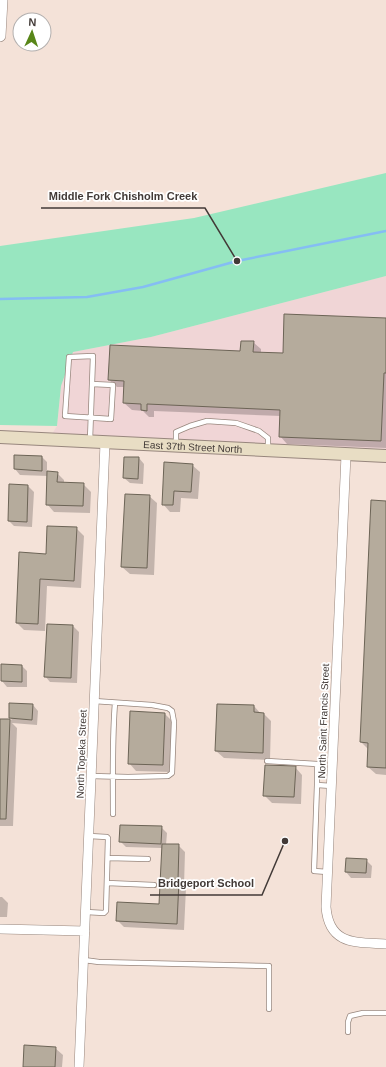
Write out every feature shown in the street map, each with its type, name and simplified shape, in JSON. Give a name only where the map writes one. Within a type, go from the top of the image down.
[{"type":"main road","name":"East 37th Street North","points":[[0,437],[386,456]]},
{"type":"street","points":[[0,36],[2,0]]},
{"type":"street","name":"North Topeka Street","points":[[79,1067],[105,443]]},
{"type":"street","name":"North Saint Francis Street","points":[[346,455],[327,915],[329,923],[333,929],[338,935],[345,939],[352,942],[386,944]]},
{"type":"street","points":[[0,928],[85,931]]},
{"type":"lane","points":[[90,442],[91,418],[92,384],[93,356],[69,357],[65,416],[91,418],[111,419],[114,385],[92,384]]},
{"type":"lane","points":[[176,446],[176,432],[207,421],[236,423],[259,431],[268,438],[268,451]]},
{"type":"lane","points":[[91,776],[168,776],[172,773],[174,722],[172,711],[168,708],[152,705],[94,701]]},
{"type":"lane","points":[[113,814],[112,748],[115,703]]},
{"type":"lane","points":[[267,761],[317,764],[314,871],[328,872]]},
{"type":"lane","points":[[316,785],[332,786]]},
{"type":"lane","points":[[86,912],[105,912],[108,858],[108,837],[89,836]]},
{"type":"lane","points":[[108,858],[148,859]]},
{"type":"lane","points":[[107,883],[154,885]]},
{"type":"lane","points":[[84,960],[100,962],[269,966],[269,1009]]},
{"type":"lane","points":[[348,1032],[348,1022],[350,1016],[363,1013],[386,1013]]},
{"type":"shaded area","points":[[386,276],[386,449],[52,434],[57,426],[61,386],[73,352],[151,337]]},
{"type":"green space","points":[[386,173],[386,276],[151,337],[73,352],[61,386],[57,426],[0,425],[0,246],[194,218]]},
{"type":"building","points":[[284,314],[386,318],[386,373],[384,373],[381,441],[279,437],[280,410],[147,404],[147,411],[141,410],[141,404],[123,403],[124,381],[108,380],[110,345],[240,351],[241,341],[254,341],[253,352],[283,353]]},
{"type":"building","points":[[14,455],[42,456],[42,471],[14,469]]},
{"type":"building","points":[[124,457],[139,457],[138,479],[123,478]]},
{"type":"building","points":[[164,462],[193,464],[191,492],[174,491],[173,505],[162,505]]},
{"type":"building","points":[[47,471],[58,472],[57,482],[84,483],[83,506],[46,505]]},
{"type":"building","points":[[9,484],[28,485],[27,522],[8,521]]},
{"type":"building","points":[[125,494],[150,495],[147,568],[121,567]]},
{"type":"building","points":[[371,500],[386,501],[386,768],[367,767],[368,743],[360,742]]},
{"type":"building","points":[[47,526],[77,527],[74,581],[40,579],[38,624],[16,623],[19,552],[46,554]]},
{"type":"building","points":[[47,624],[73,625],[71,678],[44,677]]},
{"type":"building","points":[[1,664],[22,665],[22,682],[1,681]]},
{"type":"building","points":[[9,703],[33,704],[32,720],[9,718]]},
{"type":"building","points":[[217,704],[254,705],[254,712],[264,713],[263,753],[215,751]]},
{"type":"building","points":[[130,711],[165,713],[163,765],[128,764]]},
{"type":"building","points":[[0,719],[10,719],[6,819],[0,819]]},
{"type":"building","points":[[265,765],[296,766],[294,797],[263,796]]},
{"type":"building","points":[[120,825],[162,826],[161,844],[119,842]]},
{"type":"building","points":[[162,844],[179,844],[177,924],[116,921],[117,902],[159,904]]},
{"type":"building","points":[[346,858],[367,859],[366,873],[345,872]]},
{"type":"building","points":[[24,1045],[56,1047],[55,1067],[23,1067]]},
{"type":"waterway","points":[[0,299],[87,297],[143,287],[237,261],[386,231]]},
{"type":"place","name":"Middle Fork Chisholm Creek","points":[[237,261]]},
{"type":"place","name":"Bridgeport School","points":[[285,841]]}]
